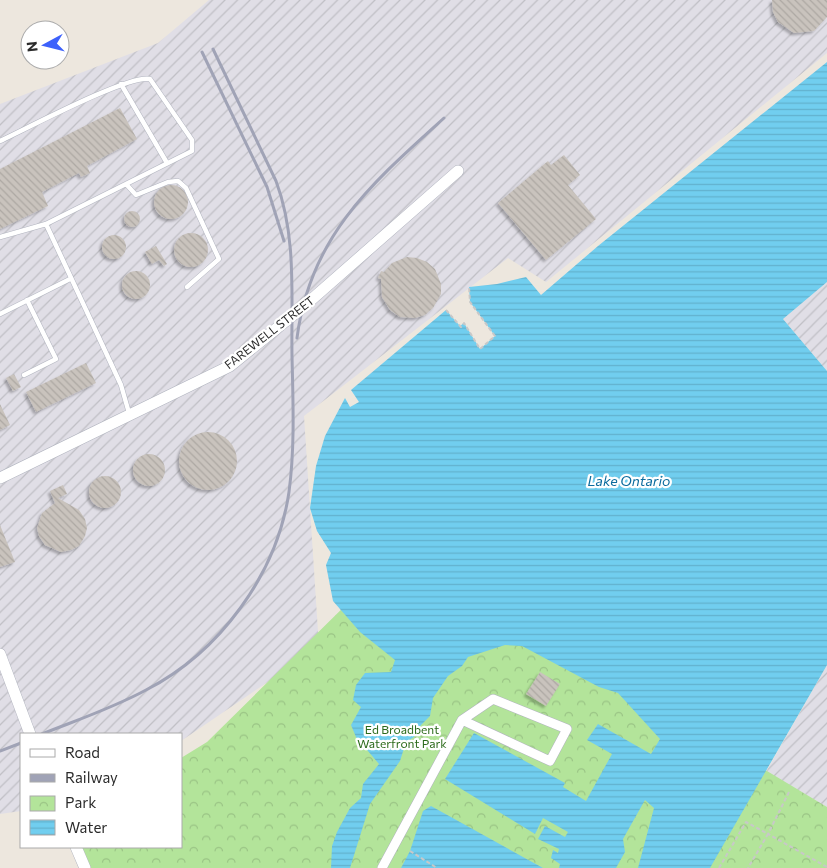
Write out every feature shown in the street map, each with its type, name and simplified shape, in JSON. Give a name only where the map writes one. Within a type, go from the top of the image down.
[{"type":"street","name":"FAREWELL STREET","points":[[0,478],[230,366],[303,307],[458,171]]},
{"type":"street","points":[[0,654],[30,733]]},
{"type":"street","points":[[382,868],[462,720],[493,699],[567,729],[550,761],[462,720]]},
{"type":"street","points":[[76,848],[85,868]]},
{"type":"lane","points":[[0,141],[121,84],[138,78],[150,79],[192,140],[192,152],[46,224],[0,237]]},
{"type":"lane","points":[[121,84],[167,163]]},
{"type":"lane","points":[[126,184],[136,195],[168,182],[178,181],[186,188],[219,259],[187,287]]},
{"type":"lane","points":[[46,224],[70,280],[121,385],[130,414]]},
{"type":"lane","points":[[0,314],[70,280]]},
{"type":"lane","points":[[24,375],[56,359],[28,300]]},
{"type":"path","points":[[446,310],[461,327],[464,323],[480,349],[495,336],[470,302],[469,287]]},
{"type":"path","points":[[748,868],[789,792]]},
{"type":"path","points":[[719,868],[746,822],[827,867]]},
{"type":"path","points":[[410,851],[437,868]]},
{"type":"shaded area","points":[[209,0],[827,0],[827,53],[546,282],[508,258],[304,416],[319,647],[182,740],[182,733],[20,733],[20,811],[0,814],[0,104],[158,43]]},
{"type":"shaded area","points":[[827,282],[827,371],[783,319]]},
{"type":"shaded area","points":[[827,665],[827,807],[766,772]]},
{"type":"green space","name":"Ed Broadbent Waterfront Park","points":[[358,593],[519,622],[827,807],[827,868],[89,868],[81,848],[182,848],[182,757],[207,742]]},
{"type":"water","name":"Lake Ontario","points":[[827,62],[827,282],[783,319],[827,371],[827,665],[710,868],[638,868],[654,808],[645,800],[623,839],[625,852],[616,868],[559,868],[560,864],[551,858],[553,850],[558,853],[559,849],[538,839],[545,826],[565,837],[568,832],[543,818],[535,834],[445,779],[474,733],[565,783],[563,787],[586,801],[612,754],[587,740],[598,724],[651,754],[660,739],[618,693],[599,687],[522,646],[505,645],[468,657],[462,666],[448,676],[433,698],[430,716],[421,725],[414,737],[406,742],[400,761],[370,804],[350,868],[331,868],[332,846],[337,832],[350,808],[361,798],[363,784],[379,764],[356,737],[351,725],[361,707],[353,700],[356,685],[365,673],[391,672],[395,660],[360,632],[333,601],[326,565],[331,553],[317,531],[310,508],[316,466],[325,436],[345,398],[350,407],[359,402],[351,390],[446,310],[460,326],[464,323],[480,349],[495,336],[470,302],[469,287],[497,284],[526,277],[541,295],[598,246]]},
{"type":"water","points":[[431,806],[543,868],[401,868],[410,851],[423,811]]},
{"type":"building","points":[[772,0],[827,0],[827,17],[814,31],[794,33],[778,22],[773,12]]},
{"type":"building","points":[[120,108],[137,139],[87,166],[90,173],[81,177],[79,173],[42,192],[48,206],[0,229],[0,169]]},
{"type":"building","points":[[564,155],[580,175],[568,185],[596,219],[546,260],[498,203],[548,161],[551,165]]},
{"type":"building","points":[[171,185],[183,190],[188,202],[183,214],[171,219],[159,214],[154,202],[159,190]]},
{"type":"building","points":[[132,211],[140,219],[132,227],[124,219]]},
{"type":"building","points":[[191,233],[198,234],[203,238],[207,243],[207,257],[203,262],[198,266],[191,267],[184,266],[179,262],[175,257],[174,250],[175,243],[179,238],[184,234]]},
{"type":"building","points":[[114,235],[123,238],[126,247],[123,256],[114,259],[105,256],[102,247],[105,238]]},
{"type":"building","points":[[156,246],[167,264],[164,266],[159,260],[152,264],[145,252]]},
{"type":"building","points":[[407,257],[427,262],[435,269],[441,284],[441,294],[433,308],[425,315],[415,318],[400,317],[390,310],[382,297],[381,279],[378,278],[381,271],[384,272],[392,263]]},
{"type":"building","points":[[136,271],[146,275],[150,285],[146,295],[136,299],[126,295],[122,285],[126,275]]},
{"type":"building","points":[[86,363],[96,383],[36,412],[26,392]]},
{"type":"building","points":[[14,374],[21,387],[13,391],[6,378]]},
{"type":"building","points":[[0,404],[10,425],[0,430]]},
{"type":"building","points":[[202,432],[214,432],[229,440],[237,455],[237,467],[229,482],[214,490],[202,490],[187,482],[179,467],[179,455],[187,440]]},
{"type":"building","points":[[149,454],[155,455],[160,459],[164,464],[164,476],[160,481],[155,485],[149,486],[143,485],[138,481],[134,476],[133,470],[134,464],[138,459],[143,455]]},
{"type":"building","points":[[105,476],[116,481],[121,492],[116,503],[105,508],[94,503],[89,492],[94,481]]},
{"type":"building","points":[[63,485],[67,494],[58,498],[79,510],[85,519],[87,528],[79,546],[61,552],[45,545],[39,536],[37,528],[42,513],[55,503],[50,491]]},
{"type":"building","points":[[0,525],[15,562],[0,567]]},
{"type":"building","points":[[540,672],[560,684],[546,706],[526,694]]},
{"type":"railway","points":[[45,733],[108,708],[146,690],[173,674],[198,655],[241,608],[258,581],[272,552],[282,522],[291,475],[293,424],[292,267],[287,224],[283,202],[276,181],[213,49]]},
{"type":"railway","points":[[202,52],[267,187],[284,241]]},
{"type":"railway","points":[[297,338],[304,302],[315,270],[330,241],[348,214],[392,165],[444,118]]},
{"type":"railway","points":[[0,751],[20,743]]}]
